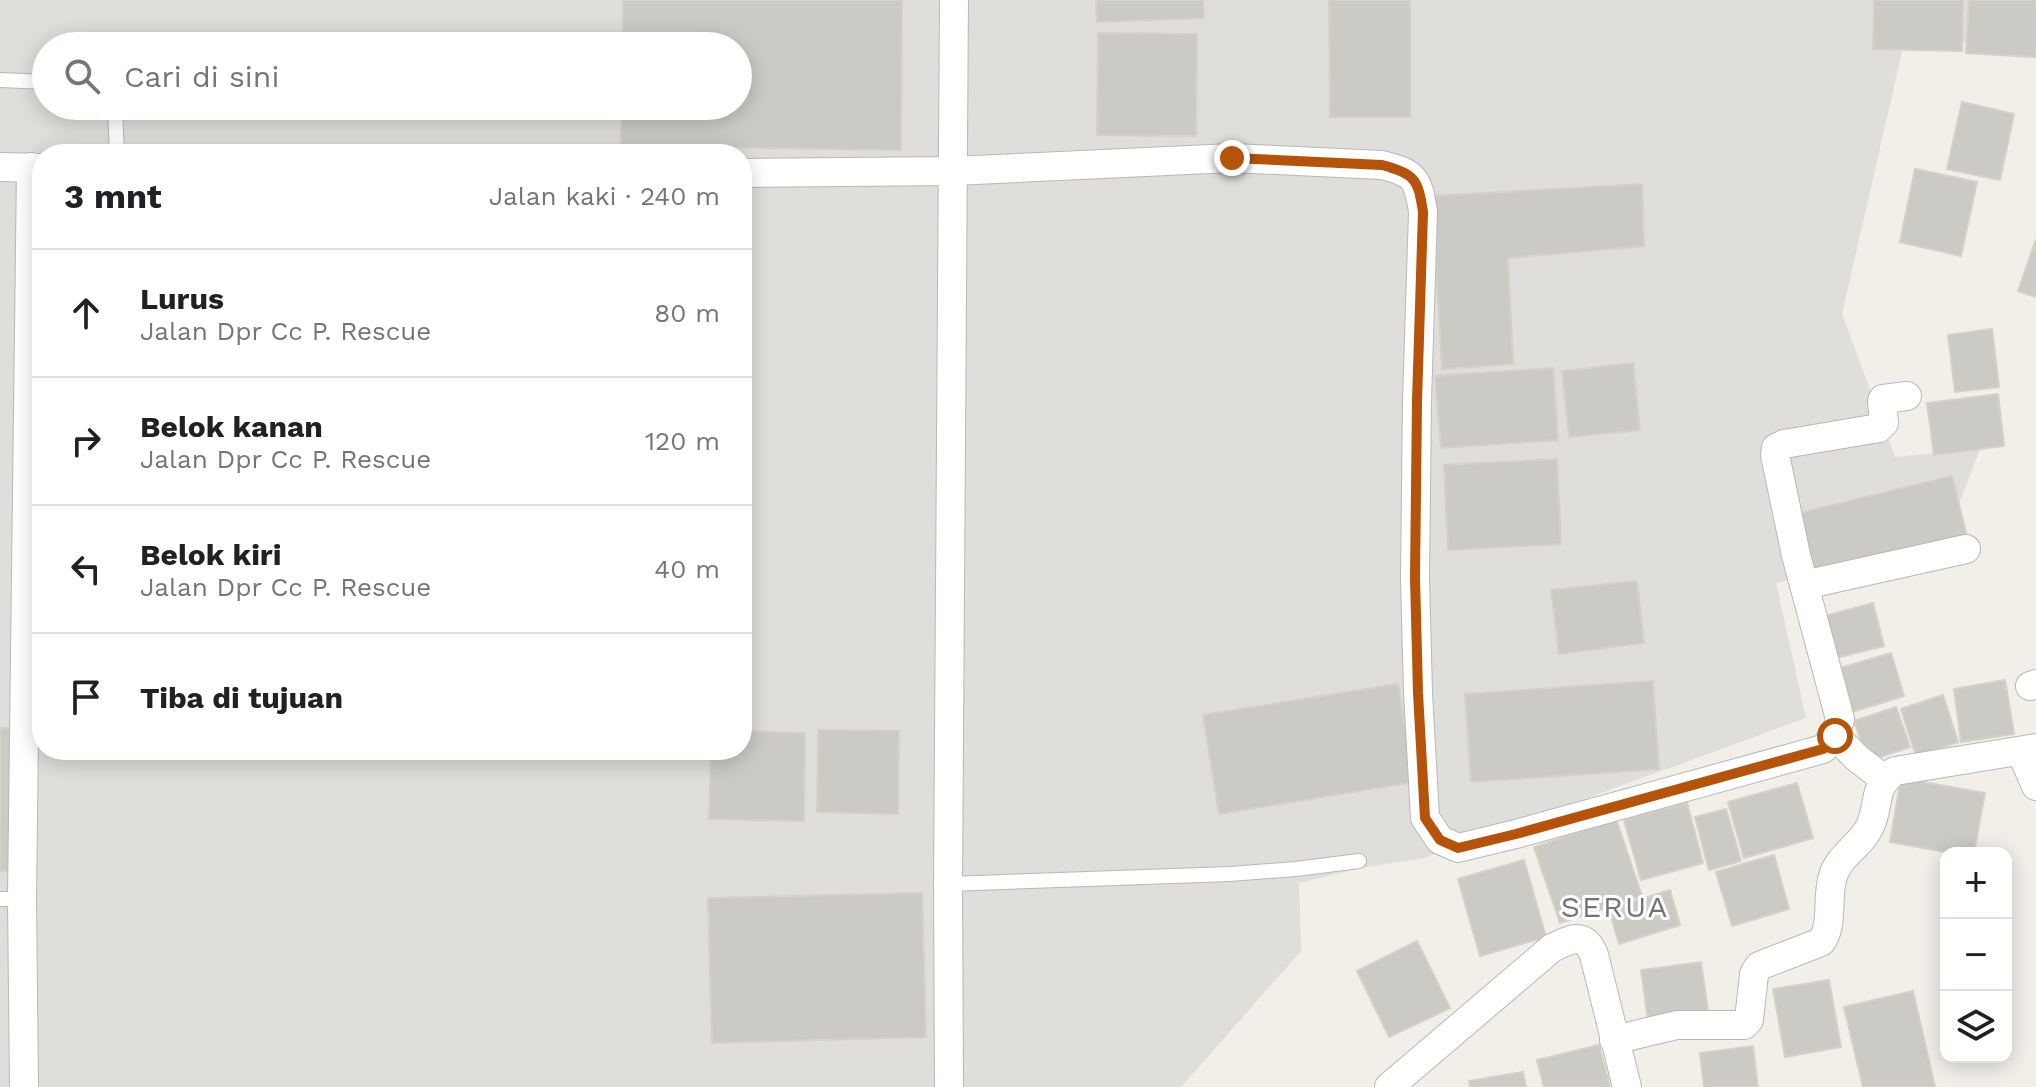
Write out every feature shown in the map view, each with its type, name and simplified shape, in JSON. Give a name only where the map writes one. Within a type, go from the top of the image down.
[{"type":"street","points":[[949,1087],[954,0]]},
{"type":"street","points":[[752,173],[954,171],[1232,158],[1382,165],[1405,171],[1419,187],[1423,212],[1416,416],[1415,578],[1425,818],[1440,840],[1458,848],[1823,749],[1835,736],[1840,719],[1804,585],[1776,448],[1784,444],[1879,428],[1884,423],[1883,399],[1907,396]]},
{"type":"street","points":[[0,167],[32,168]]},
{"type":"street","points":[[24,1087],[11,899],[32,285]]},
{"type":"street","points":[[1804,585],[1966,549]]},
{"type":"street","points":[[1835,736],[1884,779]]},
{"type":"street","points":[[1614,1040],[1677,1025],[1744,1025],[1749,1020],[1754,974],[1759,966],[1821,942],[1826,936],[1829,926],[1828,896],[1834,873],[1871,825],[1879,788],[1884,779],[1895,771],[2028,750],[2036,786]]},
{"type":"street","points":[[1389,1087],[1552,948],[1575,939],[1590,943],[1627,1087]]},
{"type":"lane","points":[[0,80],[32,81]]},
{"type":"lane","points":[[115,120],[117,144]]},
{"type":"lane","points":[[948,884],[1230,874],[1359,861]]},
{"type":"shaded area","points":[[0,0],[2034,0],[2030,52],[1906,34],[1842,314],[1895,457],[1980,449],[1944,543],[1776,583],[1806,718],[1424,858],[1361,868],[1299,883],[1301,951],[1181,1087],[0,1087]]},
{"type":"building","points":[[623,0],[902,0],[901,150],[752,148],[752,144],[621,144],[622,120],[752,120],[752,32],[623,32]]},
{"type":"building","points":[[1096,0],[1203,0],[1204,18],[1097,22]]},
{"type":"building","points":[[1329,0],[1410,0],[1410,117],[1330,117]]},
{"type":"building","points":[[1874,0],[1963,0],[1962,51],[1873,49]]},
{"type":"building","points":[[1969,0],[2036,0],[2036,57],[1966,53]]},
{"type":"building","points":[[1098,33],[1197,34],[1196,136],[1097,135]]},
{"type":"building","points":[[1962,102],[2014,114],[2000,180],[1947,169]]},
{"type":"building","points":[[1915,169],[1977,182],[1961,256],[1900,242]]},
{"type":"building","points":[[1642,184],[1644,246],[1508,258],[1513,364],[1442,369],[1432,196]]},
{"type":"building","points":[[2036,239],[2036,297],[2018,291]]},
{"type":"building","points":[[1992,329],[1999,387],[1955,392],[1948,335]]},
{"type":"building","points":[[1633,363],[1640,430],[1569,437],[1562,371]]},
{"type":"building","points":[[1553,368],[1558,440],[1441,448],[1435,376]]},
{"type":"building","points":[[1998,394],[2004,446],[1934,455],[1927,403]]},
{"type":"building","points":[[1557,459],[1561,544],[1448,550],[1444,465]]},
{"type":"building","points":[[1952,476],[1967,537],[1807,575],[1792,515]]},
{"type":"building","points":[[1637,581],[1644,643],[1559,654],[1551,590]]},
{"type":"building","points":[[1873,603],[1884,646],[1836,658],[1825,616]]},
{"type":"building","points":[[1891,653],[1904,696],[1849,713],[1837,669]]},
{"type":"building","points":[[2005,680],[2014,734],[1961,742],[1954,689]]},
{"type":"building","points":[[1653,681],[1659,769],[1471,782],[1465,694]]},
{"type":"building","points":[[1398,684],[1414,782],[1219,814],[1203,715]]},
{"type":"building","points":[[1943,695],[1958,742],[1916,756],[1901,709]]},
{"type":"building","points":[[1896,707],[1910,747],[1868,761],[1854,721]]},
{"type":"building","points":[[0,728],[17,728],[19,871],[0,871]]},
{"type":"building","points":[[818,730],[899,731],[898,814],[817,812]]},
{"type":"building","points":[[752,731],[805,733],[804,821],[709,819],[711,760],[752,760]]},
{"type":"building","points":[[1901,778],[1985,793],[1975,847],[1940,847],[1940,851],[1890,842]]},
{"type":"building","points":[[1797,783],[1813,838],[1744,858],[1728,802]]},
{"type":"building","points":[[1687,803],[1703,863],[1641,880],[1624,820]]},
{"type":"building","points":[[1726,809],[1741,861],[1709,870],[1695,817]]},
{"type":"building","points":[[1616,819],[1642,896],[1560,923],[1534,847]]},
{"type":"building","points":[[1774,855],[1789,909],[1732,926],[1716,872]]},
{"type":"building","points":[[1524,860],[1546,937],[1480,956],[1458,879]]},
{"type":"building","points":[[1670,890],[1680,925],[1619,944],[1609,909]]},
{"type":"building","points":[[922,893],[926,1037],[712,1043],[708,898]]},
{"type":"building","points":[[1417,941],[1450,1008],[1389,1037],[1357,971]]},
{"type":"building","points":[[1701,962],[1708,1011],[1648,1020],[1641,970]]},
{"type":"building","points":[[1829,980],[1841,1047],[1785,1057],[1773,989]]},
{"type":"building","points":[[1913,991],[1935,1087],[1863,1087],[1844,1007]]},
{"type":"building","points":[[1599,1045],[1610,1087],[1544,1087],[1537,1060]]},
{"type":"building","points":[[1753,1046],[1758,1087],[1704,1087],[1700,1053]]},
{"type":"building","points":[[1523,1072],[1526,1087],[1470,1087],[1469,1081]]},
{"type":"district","name":"SERUA","points":[[1615,907]]},
{"type":"route","points":[[1232,158],[1382,165],[1405,171],[1419,187],[1423,212],[1415,578],[1418,693],[1425,818],[1440,840],[1458,848],[1516,834],[1823,749],[1835,736]]}]
